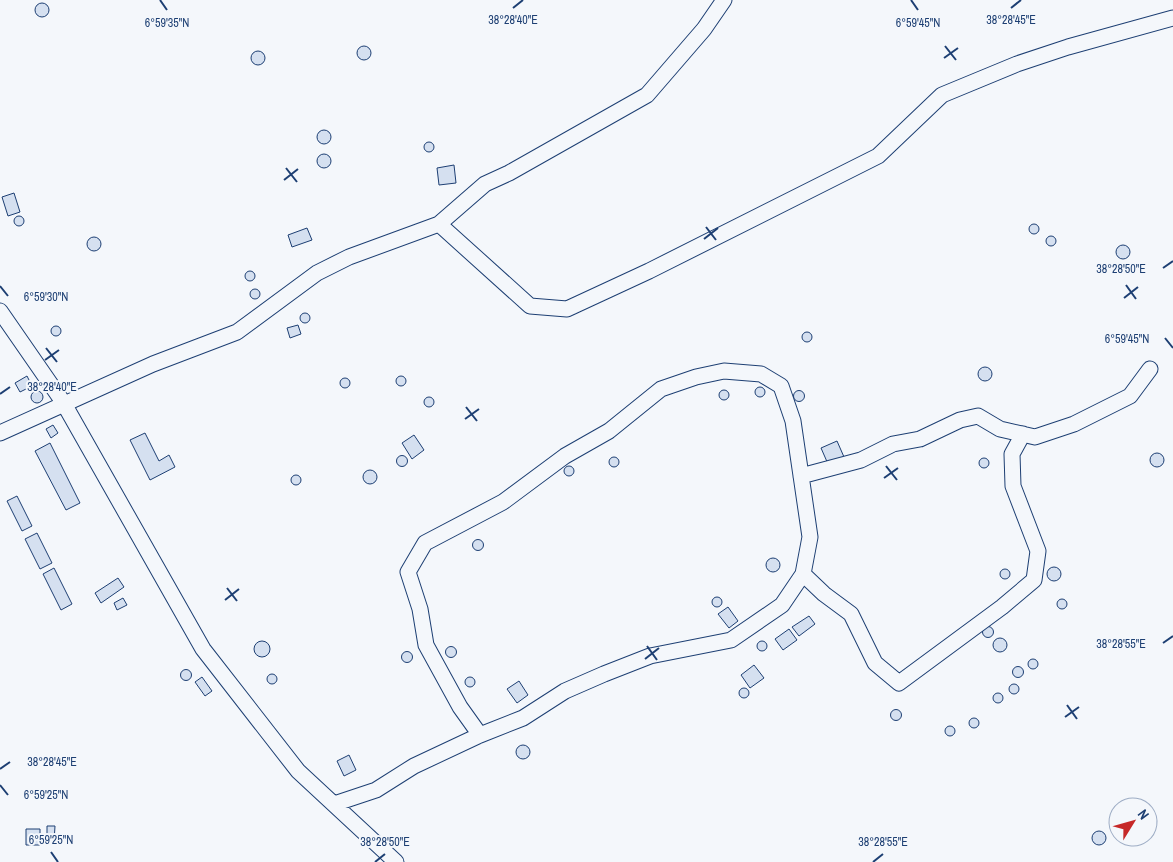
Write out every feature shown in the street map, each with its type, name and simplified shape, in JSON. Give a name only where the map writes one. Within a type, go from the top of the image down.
[{"type":"street","points":[[0,433],[63,402],[153,364],[237,332],[317,273],[349,257],[439,224],[485,184],[518,168],[647,95],[704,29],[724,0]]},
{"type":"street","points":[[439,224],[530,306],[567,308],[649,271],[878,156],[942,95],[1017,64],[1068,47],[1173,18]]},
{"type":"street","points":[[0,311],[63,402],[203,650],[298,772],[396,862]]},
{"type":"street","points":[[801,476],[861,460],[893,444],[920,439],[960,420],[978,416],[1000,428],[1035,437],[1074,424],[1130,396],[1150,368]]},
{"type":"street","points":[[334,804],[376,790],[414,766],[480,735],[523,718],[565,691],[650,656],[731,640],[782,605],[803,574],[810,537],[793,421],[781,386],[761,374],[724,371],[696,377],[661,389],[609,431],[564,456],[504,502],[425,543],[408,572],[420,609],[426,645],[460,707],[480,735]]},
{"type":"street","points":[[803,574],[824,594],[851,614],[876,663],[898,683],[1002,607],[1034,580],[1038,551],[1013,486],[1012,454],[1023,434]]},
{"type":"building","points":[[42,3],[47,5],[49,10],[47,15],[42,17],[37,15],[35,10],[37,5]]},
{"type":"building","points":[[364,46],[369,48],[371,53],[369,58],[364,60],[359,58],[357,53],[359,48]]},
{"type":"building","points":[[258,51],[263,53],[265,58],[263,63],[258,65],[253,63],[251,58],[253,53]]},
{"type":"building","points":[[324,130],[329,132],[331,137],[329,142],[324,144],[319,142],[317,137],[319,132]]},
{"type":"building","points":[[427,142],[431,142],[434,147],[433,151],[427,152],[424,149],[424,145]]},
{"type":"building","points":[[324,154],[329,156],[331,161],[329,166],[324,168],[319,166],[317,161],[319,156]]},
{"type":"building","points":[[454,165],[456,183],[439,185],[437,168]]},
{"type":"building","points":[[14,193],[20,212],[8,216],[2,197]]},
{"type":"building","points":[[17,216],[21,216],[24,221],[23,225],[17,226],[14,223],[14,219]]},
{"type":"building","points":[[1032,224],[1036,224],[1039,229],[1038,233],[1032,234],[1029,231],[1029,227]]},
{"type":"building","points":[[307,228],[312,240],[292,247],[288,235]]},
{"type":"building","points":[[1049,236],[1053,236],[1056,241],[1055,245],[1049,246],[1046,243],[1046,239]]},
{"type":"building","points":[[94,237],[99,239],[101,244],[99,249],[94,251],[89,249],[87,244],[89,239]]},
{"type":"building","points":[[1123,245],[1128,247],[1130,252],[1128,257],[1123,259],[1118,257],[1116,252],[1118,247]]},
{"type":"building","points":[[248,271],[252,271],[255,276],[254,280],[248,281],[245,278],[245,274]]},
{"type":"building","points":[[253,289],[257,289],[260,294],[259,298],[253,299],[250,296],[250,292]]},
{"type":"building","points":[[303,313],[307,313],[310,318],[309,322],[303,323],[300,320],[300,316]]},
{"type":"building","points":[[298,325],[301,334],[290,338],[287,328]]},
{"type":"building","points":[[54,326],[58,326],[61,331],[60,335],[54,336],[51,333],[51,329]]},
{"type":"building","points":[[805,332],[809,332],[812,337],[811,341],[805,342],[802,339],[802,335]]},
{"type":"building","points":[[985,367],[990,369],[992,374],[990,379],[985,381],[980,379],[978,374],[980,369]]},
{"type":"building","points":[[27,376],[32,386],[20,392],[15,383]]},
{"type":"building","points":[[399,376],[403,376],[406,381],[405,385],[399,386],[396,383],[396,379]]},
{"type":"building","points":[[343,378],[347,378],[350,383],[349,387],[343,388],[340,385],[340,381]]},
{"type":"building","points":[[758,387],[762,387],[765,392],[764,396],[758,397],[755,394],[755,390]]},
{"type":"building","points":[[722,390],[726,390],[729,395],[728,399],[722,400],[719,397],[719,393]]},
{"type":"building","points":[[39,391],[42,392],[42,402],[35,403],[32,402],[31,395],[32,392]]},
{"type":"building","points":[[797,391],[801,391],[804,396],[803,400],[797,401],[794,398],[794,394]]},
{"type":"building","points":[[427,397],[431,397],[434,402],[433,406],[427,407],[424,404],[424,400]]},
{"type":"building","points":[[53,425],[58,433],[51,438],[46,429]]},
{"type":"building","points":[[145,433],[159,461],[169,455],[175,467],[150,480],[130,440]]},
{"type":"building","points":[[414,435],[424,450],[412,459],[402,443]]},
{"type":"building","points":[[837,441],[844,457],[828,464],[821,448]]},
{"type":"building","points":[[50,443],[80,503],[66,510],[35,451]]},
{"type":"building","points":[[1157,453],[1162,455],[1164,460],[1162,465],[1157,467],[1152,465],[1150,460],[1152,455]]},
{"type":"building","points":[[400,456],[404,456],[407,461],[406,465],[400,466],[397,463],[397,459]]},
{"type":"building","points":[[612,457],[616,457],[619,462],[618,466],[612,467],[609,464],[609,460]]},
{"type":"building","points":[[982,458],[986,458],[989,463],[988,467],[982,468],[979,465],[979,461]]},
{"type":"building","points":[[567,466],[571,466],[574,471],[573,475],[567,476],[564,473],[564,469]]},
{"type":"building","points":[[370,470],[375,472],[377,477],[375,482],[370,484],[365,482],[363,477],[365,472]]},
{"type":"building","points":[[294,475],[298,475],[301,480],[300,484],[294,485],[291,482],[291,478]]},
{"type":"building","points":[[17,496],[32,526],[22,531],[7,501]]},
{"type":"building","points":[[37,533],[52,563],[40,569],[25,539]]},
{"type":"building","points":[[476,540],[480,540],[483,545],[482,549],[476,550],[473,547],[473,543]]},
{"type":"building","points":[[773,558],[778,560],[780,565],[778,570],[773,572],[768,570],[766,565],[768,560]]},
{"type":"building","points":[[1054,567],[1059,569],[1061,574],[1059,579],[1054,581],[1049,579],[1047,574],[1049,569]]},
{"type":"building","points":[[54,568],[72,604],[61,610],[43,574]]},
{"type":"building","points":[[1003,569],[1007,569],[1010,574],[1009,578],[1003,579],[1000,576],[1000,572]]},
{"type":"building","points":[[118,578],[124,587],[101,603],[95,593]]},
{"type":"building","points":[[715,597],[719,597],[722,602],[721,606],[715,607],[712,604],[712,600]]},
{"type":"building","points":[[123,598],[127,605],[117,610],[114,603]]},
{"type":"building","points":[[1060,599],[1064,599],[1067,604],[1066,608],[1060,609],[1057,606],[1057,602]]},
{"type":"building","points":[[728,607],[738,621],[729,628],[718,614]]},
{"type":"building","points":[[809,616],[815,624],[799,636],[792,627]]},
{"type":"building","points":[[986,627],[990,627],[993,632],[992,636],[986,637],[983,634],[983,630]]},
{"type":"building","points":[[789,629],[797,640],[783,650],[775,639]]},
{"type":"building","points":[[1000,638],[1005,640],[1007,645],[1005,650],[1000,652],[995,650],[993,645],[995,640]]},
{"type":"building","points":[[262,641],[268,643],[270,649],[268,655],[262,657],[256,655],[254,649],[256,643]]},
{"type":"building","points":[[760,641],[764,641],[767,646],[766,650],[760,651],[757,648],[757,644]]},
{"type":"building","points":[[449,647],[453,647],[456,652],[455,656],[449,657],[446,654],[446,650]]},
{"type":"building","points":[[405,652],[409,652],[412,657],[411,661],[405,662],[402,659],[402,655]]},
{"type":"building","points":[[1031,659],[1035,659],[1038,664],[1037,668],[1031,669],[1028,666],[1028,662]]},
{"type":"building","points":[[754,665],[764,678],[750,688],[741,675]]},
{"type":"building","points":[[1016,667],[1020,667],[1023,672],[1022,676],[1016,677],[1013,674],[1013,670]]},
{"type":"building","points":[[184,670],[188,670],[191,675],[190,679],[184,680],[181,677],[181,673]]},
{"type":"building","points":[[270,674],[274,674],[277,679],[276,683],[270,684],[267,681],[267,677]]},
{"type":"building","points":[[202,677],[212,691],[205,696],[195,682]]},
{"type":"building","points":[[468,677],[472,677],[475,682],[474,686],[468,687],[465,684],[465,680]]},
{"type":"building","points":[[519,681],[528,695],[517,703],[507,689]]},
{"type":"building","points":[[1012,684],[1016,684],[1019,689],[1018,693],[1012,694],[1009,691],[1009,687]]},
{"type":"building","points":[[742,688],[746,688],[749,693],[748,697],[742,698],[739,695],[739,691]]},
{"type":"building","points":[[996,693],[1000,693],[1003,698],[1002,702],[996,703],[993,700],[993,696]]},
{"type":"building","points":[[894,710],[898,710],[901,715],[900,719],[894,720],[891,717],[891,713]]},
{"type":"building","points":[[972,718],[976,718],[979,723],[978,727],[972,728],[969,725],[969,721]]},
{"type":"building","points":[[948,726],[952,726],[955,731],[954,735],[948,736],[945,733],[945,729]]},
{"type":"building","points":[[523,745],[528,747],[530,752],[528,757],[523,759],[518,757],[516,752],[518,747]]},
{"type":"building","points":[[349,755],[356,770],[344,776],[337,761]]},
{"type":"building","points":[[47,826],[55,826],[54,842],[47,841]]},
{"type":"building","points":[[26,829],[40,829],[40,845],[26,845]]},
{"type":"building","points":[[1099,831],[1104,833],[1106,838],[1104,843],[1099,845],[1094,843],[1092,838],[1094,833]]}]
